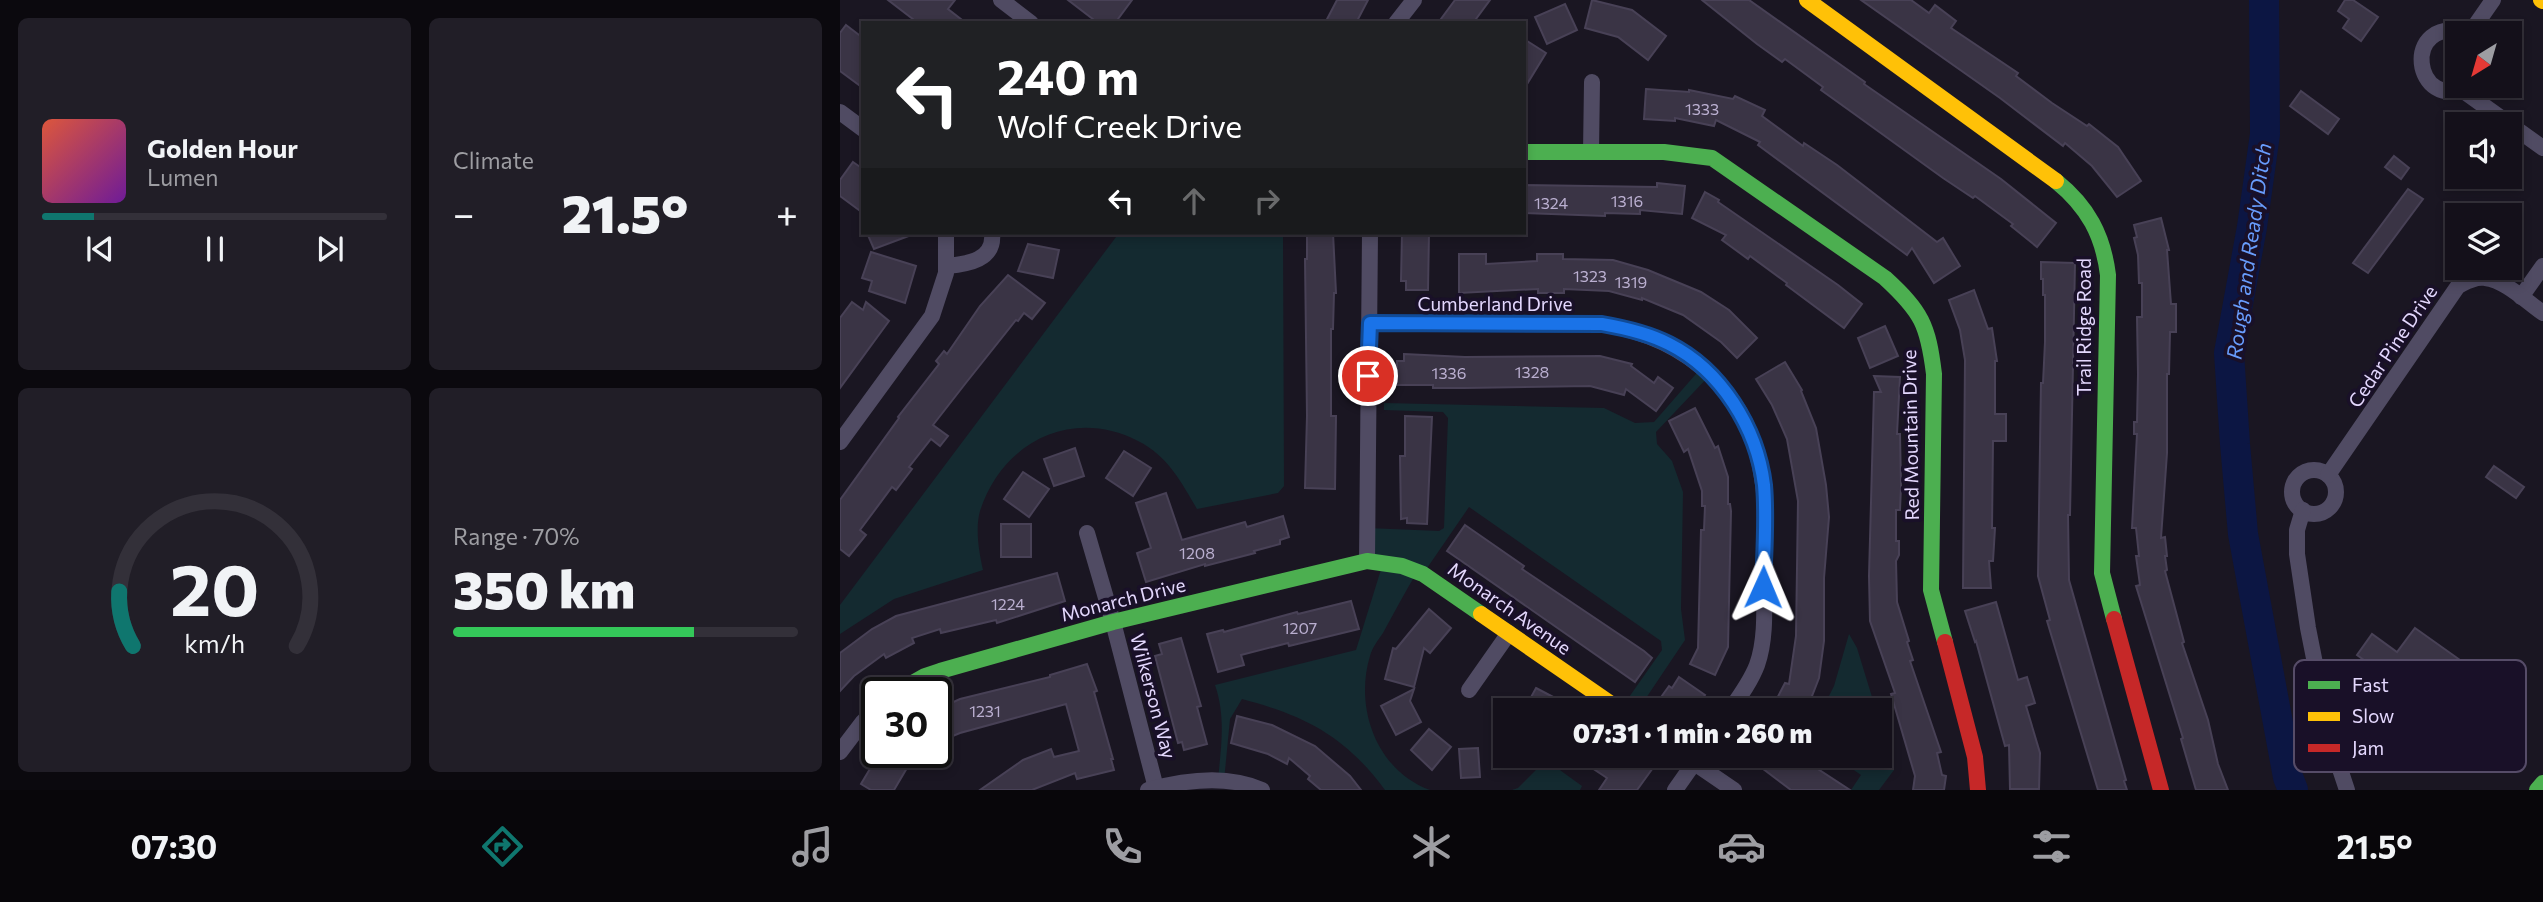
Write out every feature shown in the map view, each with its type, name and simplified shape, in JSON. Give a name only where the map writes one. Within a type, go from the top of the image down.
[{"type":"street","points":[[1001,0],[1021,6]]},
{"type":"street","points":[[1398,21],[1414,0]]},
{"type":"street","name":"Trail Ridge Road","points":[[1807,0],[2048,174],[2081,202],[2097,228],[2107,259],[2108,275],[2102,573],[2161,790]]},
{"type":"street","points":[[2478,21],[2493,0]]},
{"type":"street","points":[[2445,32],[2436,33],[2423,48],[2421,58],[2421,68],[2432,85],[2445,90]]},
{"type":"street","points":[[1591,152],[1592,82]]},
{"type":"street","points":[[2479,98],[2543,148]]},
{"type":"street","points":[[840,133],[851,120]]},
{"type":"street","name":"Red Mountain Drive","points":[[1526,152],[1679,153],[1704,156],[1721,162],[1885,278],[1904,294],[1922,319],[1930,342],[1934,374],[1931,590],[1975,757],[1978,790]]},
{"type":"street","points":[[840,442],[932,316],[943,287],[947,266],[946,235]]},
{"type":"street","points":[[947,266],[966,264],[982,257],[991,247],[992,235]]},
{"type":"street","points":[[1367,561],[1370,235]]},
{"type":"street","points":[[2521,297],[2543,266]]},
{"type":"street","name":"Cedar Pine Drive","points":[[2328,475],[2458,286],[2470,279],[2485,278],[2500,283],[2543,313]]},
{"type":"street","name":"Cumberland Drive","points":[[1370,323],[1602,324],[1633,330],[1669,344],[1710,375],[1730,399],[1748,431],[1764,485],[1763,637],[1747,685],[1738,698]]},
{"type":"street","points":[[2315,470],[2328,475],[2333,481],[2336,495],[2330,508],[2317,514],[2303,510],[2292,492],[2297,479],[2308,471],[2315,470]]},
{"type":"street","points":[[2303,510],[2297,530],[2297,554],[2314,660]]},
{"type":"street","name":"Wilkerson Way","points":[[1087,533],[1113,622],[1152,789]]},
{"type":"street","name":"Monarch Drive","points":[[923,677],[1113,622],[1367,561]]},
{"type":"street","name":"Monarch Avenue","points":[[1367,561],[1417,571],[1603,698]]},
{"type":"street","points":[[1469,690],[1509,633]]},
{"type":"street","points":[[840,752],[861,725]]},
{"type":"street","points":[[1675,790],[1687,768]]},
{"type":"street","points":[[1706,768],[1734,790]]},
{"type":"street","points":[[2341,772],[2347,790]]},
{"type":"street","points":[[1152,789],[1209,780],[1247,784],[1262,790]]},
{"type":"street","points":[[2537,790],[2543,783]]},
{"type":"green space","points":[[1118,235],[1283,235],[1284,486],[1278,493],[1197,509],[1165,462],[1138,441],[1113,431],[1089,428],[1065,430],[1042,437],[1022,450],[1005,466],[990,487],[980,511],[978,525],[983,570],[894,599],[840,634],[840,605]]},
{"type":"green space","points":[[1702,367],[1710,375],[1656,432],[1657,444],[1672,461],[1683,492],[1681,609],[1685,640],[1646,698],[1628,698],[1662,650],[1661,641],[1469,507],[1423,574],[1417,572],[1372,650],[1366,676],[1368,716],[1384,753],[1396,768],[1412,781],[1430,790],[1385,790],[1355,755],[1322,731],[1286,713],[1242,699],[1230,719],[1224,781],[1218,780],[1222,720],[1215,685],[1356,650],[1383,563],[1367,561],[1367,528],[1439,531],[1444,528],[1448,418],[1443,412],[1384,410],[1384,403],[1604,408],[1635,423],[1654,422]]},
{"type":"green space","points":[[1849,634],[1857,648],[1872,698],[1828,698]]},
{"type":"green space","points":[[1892,763],[1894,770],[1879,790],[1851,790],[1861,775],[1851,768],[1892,768]]},
{"type":"green space","points":[[1538,768],[1557,768],[1582,786],[1580,790],[1512,790],[1518,788]]},
{"type":"building","points":[[888,0],[955,0],[948,9],[963,21],[915,21]]},
{"type":"building","points":[[1068,0],[1132,0],[1116,21],[1095,21]]},
{"type":"building","points":[[1337,0],[1368,0],[1357,21],[1326,21]]},
{"type":"building","points":[[1455,0],[1490,0],[1474,21],[1439,21]]},
{"type":"building","points":[[1592,0],[1632,10],[1666,36],[1648,60],[1618,37],[1585,28]]},
{"type":"building","points":[[1702,0],[1749,0],[2001,179],[2056,223],[2037,247],[2011,226],[2013,224],[1975,196],[1973,198],[1943,178],[1821,90],[1823,87],[1785,59],[1782,62],[1757,44]]},
{"type":"building","points":[[1861,0],[1911,0],[1929,13],[1935,5],[1956,21],[1951,28],[2018,73],[2016,76],[2052,103],[2087,126],[2089,124],[2118,147],[2141,181],[2117,197],[2092,166],[2065,143],[2063,146]]},
{"type":"building","points":[[2345,0],[2353,0],[2378,17],[2361,41],[2343,28],[2349,19],[2338,11]]},
{"type":"building","points":[[1565,4],[1577,30],[1547,44],[1535,17]]},
{"type":"building","points":[[846,25],[861,36],[861,87],[840,71],[840,33]]},
{"type":"building","points":[[1526,40],[1546,53],[1526,86]]},
{"type":"building","points":[[1646,89],[1689,90],[1733,99],[1735,96],[1765,110],[1762,116],[1803,146],[1804,143],[1837,165],[1937,242],[1943,238],[1960,266],[1934,283],[1912,248],[1907,255],[1758,145],[1760,142],[1716,120],[1714,126],[1675,118],[1675,121],[1644,119]]},
{"type":"building","points":[[2301,91],[2339,119],[2328,134],[2290,106]]},
{"type":"building","points":[[2394,156],[2409,168],[2401,179],[2385,167]]},
{"type":"building","points":[[853,162],[861,168],[861,212],[840,196],[840,180]]},
{"type":"building","points":[[1657,183],[1685,186],[1682,214],[1640,210],[1640,214],[1605,213],[1605,216],[1526,213],[1526,185],[1657,187]]},
{"type":"building","points":[[2408,189],[2423,199],[2368,273],[2353,263]]},
{"type":"building","points":[[1705,192],[1862,304],[1844,328],[1750,256],[1748,259],[1722,240],[1726,235],[1692,218]]},
{"type":"building","points":[[2161,218],[2169,250],[2171,304],[2176,304],[2176,332],[2170,332],[2167,453],[2161,538],[2165,537],[2165,571],[2184,642],[2182,643],[2228,790],[2196,790],[2181,739],[2183,738],[2136,586],[2140,585],[2136,528],[2132,528],[2137,434],[2134,434],[2134,422],[2137,422],[2137,317],[2142,317],[2142,283],[2139,283],[2134,225]]},
{"type":"building","points":[[868,235],[911,235],[874,249]]},
{"type":"building","points":[[1307,235],[1333,235],[1336,293],[1331,329],[1331,416],[1336,416],[1335,489],[1305,488]]},
{"type":"building","points":[[1402,235],[1429,235],[1428,290],[1406,290],[1406,281],[1401,281]]},
{"type":"building","points":[[1028,244],[1059,250],[1053,278],[1018,271]]},
{"type":"building","points":[[871,252],[916,266],[905,303],[869,291],[872,281],[862,278]]},
{"type":"building","points":[[1459,254],[1486,254],[1486,264],[1537,261],[1537,254],[1563,254],[1563,259],[1613,260],[1648,270],[1701,292],[1729,310],[1757,338],[1737,358],[1721,342],[1683,315],[1642,298],[1609,291],[1564,289],[1564,293],[1538,293],[1538,289],[1459,293]]},
{"type":"building","points":[[2041,262],[2075,263],[2068,515],[2069,580],[2127,790],[2098,790],[2047,621],[2050,620],[2038,576],[2041,383],[2045,342],[2045,295]]},
{"type":"building","points":[[1008,275],[1045,303],[1032,319],[1024,313],[1016,320],[933,425],[948,436],[940,446],[931,439],[909,467],[912,469],[896,490],[892,487],[860,530],[866,535],[849,556],[840,549],[840,500],[939,364],[936,361],[944,351],[947,354],[980,306]]},
{"type":"building","points":[[1974,290],[1988,329],[1992,328],[1997,361],[1995,414],[2006,414],[2006,441],[1993,441],[1992,528],[1995,528],[1993,561],[1989,561],[1991,588],[1963,588],[1965,360],[1960,330],[1949,300]]},
{"type":"building","points":[[852,302],[863,310],[866,302],[889,321],[840,388],[840,318]]},
{"type":"building","points":[[1885,326],[1898,356],[1870,368],[1858,338]]},
{"type":"building","points":[[1404,354],[1465,357],[1600,356],[1632,364],[1631,366],[1654,383],[1658,377],[1673,388],[1656,411],[1626,389],[1624,395],[1590,386],[1433,388],[1433,385],[1397,385],[1397,361],[1404,361]]},
{"type":"building","points":[[1785,362],[1802,390],[1816,428],[1826,485],[1829,517],[1824,578],[1824,641],[1819,678],[1811,698],[1777,698],[1785,683],[1789,684],[1796,636],[1798,501],[1787,439],[1772,405],[1756,379]]},
{"type":"building","points":[[1874,376],[1900,377],[1897,434],[1900,434],[1901,486],[1900,510],[1896,510],[1896,541],[1899,541],[1896,561],[1897,602],[1909,641],[1907,642],[1913,660],[1910,661],[1941,752],[1937,753],[1942,775],[1946,776],[1944,790],[1913,790],[1915,776],[1891,694],[1895,693],[1870,621],[1874,392],[1881,392]]},
{"type":"building","points":[[1695,408],[1715,448],[1718,446],[1728,477],[1728,504],[1731,511],[1728,647],[1715,675],[1690,664],[1698,648],[1701,530],[1704,530],[1705,506],[1702,506],[1702,491],[1688,449],[1684,452],[1669,421]]},
{"type":"building","points":[[1405,416],[1432,417],[1427,524],[1407,523],[1407,518],[1401,519],[1400,456],[1405,456]]},
{"type":"building","points":[[1075,448],[1084,476],[1054,486],[1044,459]]},
{"type":"building","points":[[1124,451],[1151,468],[1133,496],[1106,478]]},
{"type":"building","points":[[2494,466],[2524,487],[2516,498],[2486,477]]},
{"type":"building","points":[[1023,472],[1049,489],[1029,517],[1004,499]]},
{"type":"building","points":[[1166,493],[1182,540],[1245,522],[1247,527],[1283,516],[1289,537],[1280,540],[1280,544],[1254,551],[1255,553],[1205,564],[1146,582],[1137,553],[1151,548],[1136,503]]},
{"type":"building","points":[[1001,524],[1031,524],[1031,557],[1001,557]]},
{"type":"building","points":[[1465,525],[1524,566],[1522,569],[1652,658],[1635,682],[1447,551]]},
{"type":"building","points":[[1057,573],[1065,601],[997,623],[996,620],[941,633],[940,629],[912,638],[914,643],[886,658],[884,654],[854,676],[840,691],[840,653],[872,629],[896,616]]},
{"type":"building","points":[[1351,601],[1359,629],[1241,655],[1244,665],[1218,672],[1207,634]]},
{"type":"building","points":[[1996,602],[2018,680],[2027,677],[2035,703],[2026,706],[2040,753],[2039,789],[2010,789],[2009,745],[2005,746],[1965,611]]},
{"type":"building","points":[[1429,609],[1451,628],[1430,653],[1424,648],[1414,687],[1385,679],[1393,648],[1396,649]]},
{"type":"building","points":[[2415,628],[2460,660],[2364,660],[2357,655],[2372,634],[2397,652]]},
{"type":"building","points":[[1181,638],[1201,706],[1197,707],[1207,744],[1184,750],[1182,742],[1178,743],[1155,656],[1162,654],[1159,644]]},
{"type":"building","points":[[1087,664],[1097,691],[1094,692],[1114,770],[1077,779],[1075,773],[1032,790],[980,790],[1023,760],[1051,749],[1054,757],[1079,751],[1066,704],[952,736],[952,703]]},
{"type":"building","points":[[1679,677],[1705,695],[1703,698],[1660,698],[1669,686],[1672,688]]},
{"type":"building","points":[[1536,688],[1555,698],[1531,698]]},
{"type":"building","points":[[1414,689],[1410,701],[1421,722],[1396,735],[1381,706]]},
{"type":"building","points":[[1237,716],[1272,725],[1315,746],[1350,776],[1361,790],[1321,790],[1308,779],[1310,776],[1289,758],[1287,764],[1268,754],[1231,743]]},
{"type":"building","points":[[1429,729],[1451,747],[1432,770],[1411,750]]},
{"type":"building","points":[[1478,748],[1480,777],[1461,778],[1459,749]]},
{"type":"building","points":[[870,768],[907,768],[894,790],[871,790],[861,784]]},
{"type":"building","points":[[1592,768],[1653,768],[1637,790],[1599,790],[1607,778]]},
{"type":"building","points":[[1762,768],[1816,768],[1850,790],[1791,790]]},
{"type":"waterway","name":"Rough and Ready Ditch","points":[[2264,0],[2265,134],[2252,227],[2229,353],[2243,534],[2288,777],[2293,790]]},
{"type":"traffic: fast","points":[[1526,152],[1664,152],[1712,158],[1885,278],[1907,300],[1926,331],[1934,374],[1931,590],[1945,642]]},
{"type":"traffic: fast","points":[[2056,181],[2077,201],[2092,223],[2102,247],[2108,275],[2102,573],[2114,619]]},
{"type":"traffic: fast","points":[[923,677],[1113,622],[1367,561],[1402,566],[1423,574],[1481,614]]},
{"type":"traffic: fast","points":[[2537,790],[2543,783]]},
{"type":"traffic: slow","points":[[1807,0],[2056,181]]},
{"type":"traffic: slow","points":[[1481,614],[1603,698]]},
{"type":"traffic: jam","points":[[2114,619],[2161,790]]},
{"type":"traffic: jam","points":[[1945,642],[1975,757],[1978,790]]},
{"type":"route","points":[[1368,376],[1370,323],[1602,324],[1633,330],[1669,344],[1702,367],[1724,390],[1752,438],[1764,485],[1763,587]]}]
